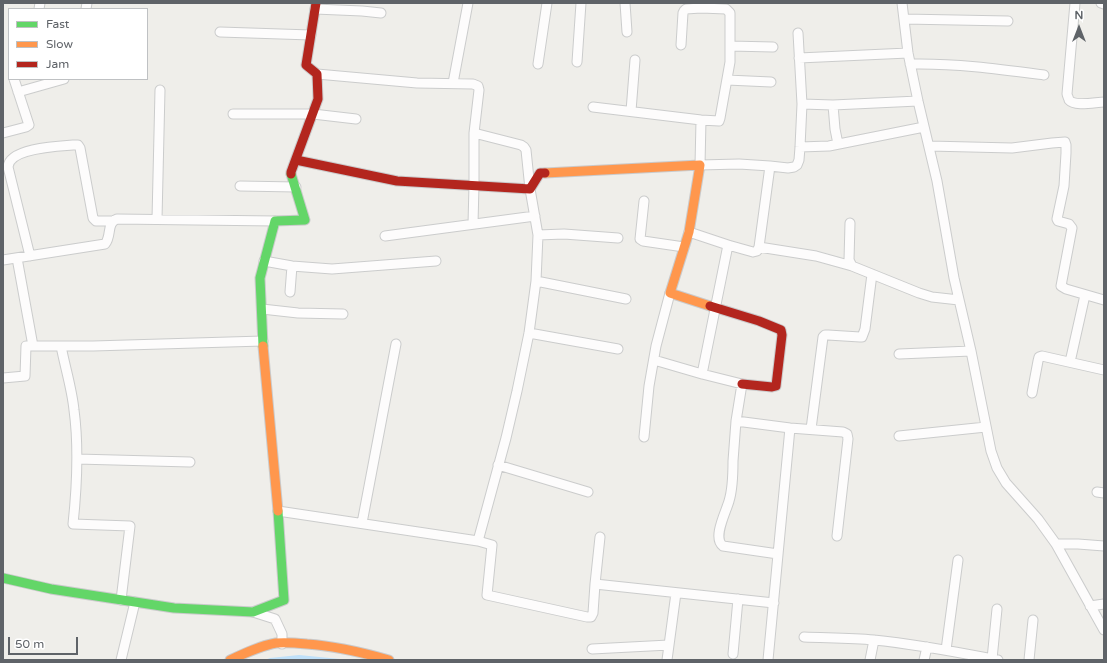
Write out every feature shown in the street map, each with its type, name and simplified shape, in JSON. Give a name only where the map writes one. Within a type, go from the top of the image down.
[{"type":"street","points":[[453,83],[468,3]]},
{"type":"street","points":[[538,64],[547,3]]},
{"type":"street","points":[[577,62],[581,3]]},
{"type":"street","points":[[625,3],[627,32]]},
{"type":"street","points":[[902,3],[910,64],[937,181],[959,300],[991,451],[997,468],[1006,483],[1038,519],[1056,544],[1104,630]]},
{"type":"street","points":[[1075,3],[1067,94],[1072,103],[1104,102]]},
{"type":"street","points":[[593,107],[701,120],[720,120],[730,62],[730,13],[728,10],[700,5],[686,9],[684,11],[681,45]]},
{"type":"street","points":[[381,13],[316,6],[306,65],[317,74],[417,83],[453,83],[476,85],[479,88],[474,133],[473,224]]},
{"type":"street","points":[[904,19],[1008,21]]},
{"type":"street","points":[[220,32],[311,35]]},
{"type":"street","points":[[530,189],[540,173],[739,164],[788,168],[794,167],[797,165],[799,160],[802,104],[798,33]]},
{"type":"street","points":[[730,46],[773,47]]},
{"type":"street","points":[[799,58],[908,53]]},
{"type":"street","points":[[631,111],[635,60]]},
{"type":"street","points":[[910,64],[934,63],[959,65],[1044,76]]},
{"type":"street","points":[[30,256],[8,164],[11,159],[27,151],[73,144],[78,145],[80,148],[93,218],[96,221],[112,221],[116,219],[305,220],[291,172],[318,99],[317,74]]},
{"type":"street","points":[[3,133],[26,128],[29,124],[14,80]]},
{"type":"street","points":[[18,92],[60,80]]},
{"type":"street","points":[[726,80],[771,82]]},
{"type":"street","points":[[157,219],[160,90]]},
{"type":"street","points":[[802,104],[833,105],[918,101]]},
{"type":"street","points":[[833,105],[838,144]]},
{"type":"street","points":[[233,114],[312,114],[356,119]]},
{"type":"street","points":[[644,437],[649,386],[656,346],[670,293],[689,232],[700,165],[701,120]]},
{"type":"street","points":[[800,147],[829,146],[924,127]]},
{"type":"street","points":[[474,133],[521,145],[526,150],[530,189],[538,235],[536,281],[517,391],[478,541]]},
{"type":"street","points":[[929,146],[1012,148],[1065,142],[1066,153],[1064,186],[1057,218],[1058,221],[1069,224],[1072,228],[1061,286],[1066,290],[1104,300]]},
{"type":"street","points":[[296,160],[397,181],[530,189]]},
{"type":"street","points":[[689,232],[728,245],[753,252],[756,251],[759,247],[770,166]]},
{"type":"street","points":[[240,186],[296,187]]},
{"type":"street","points":[[644,201],[640,239],[643,242],[684,247]]},
{"type":"street","points":[[385,236],[535,216]]},
{"type":"street","points":[[3,260],[105,244],[108,239],[112,221]]},
{"type":"street","points":[[253,612],[284,600],[278,511],[263,341],[260,278],[275,221]]},
{"type":"street","points":[[850,223],[849,260],[852,266]]},
{"type":"street","points":[[538,235],[564,234],[618,238]]},
{"type":"street","points":[[702,374],[728,245]]},
{"type":"street","points":[[759,247],[816,256],[852,266],[932,297],[959,300]]},
{"type":"street","points":[[17,258],[33,346]]},
{"type":"street","points":[[264,261],[292,266],[332,269],[436,261]]},
{"type":"street","points":[[290,292],[292,266]]},
{"type":"street","points":[[811,429],[823,337],[825,335],[862,336],[865,329],[872,274]]},
{"type":"street","points":[[536,281],[626,299]]},
{"type":"street","points":[[654,360],[742,384],[772,388],[776,386],[782,334],[781,330],[670,293]]},
{"type":"street","points":[[1070,362],[1085,295]]},
{"type":"street","points":[[262,309],[298,313],[343,314]]},
{"type":"street","points":[[528,333],[618,349]]},
{"type":"street","points":[[3,378],[25,376],[26,346],[93,346],[263,341]]},
{"type":"street","points":[[362,524],[396,344]]},
{"type":"street","points":[[61,346],[74,409],[77,459],[73,524],[130,526],[121,600]]},
{"type":"street","points":[[899,354],[971,351]]},
{"type":"street","points":[[1032,393],[1039,357],[1042,356],[1104,370]]},
{"type":"street","points":[[742,384],[736,421],[732,488],[730,500],[723,518],[719,540],[720,544],[724,546],[778,554]]},
{"type":"street","points":[[736,421],[790,428],[843,432],[847,434],[848,439],[837,536]]},
{"type":"street","points":[[899,436],[986,427]]},
{"type":"street","points":[[768,660],[790,428]]},
{"type":"street","points":[[77,459],[190,462]]},
{"type":"street","points":[[498,465],[588,492]]},
{"type":"street","points":[[278,511],[478,541],[492,545],[487,595],[587,617],[591,616],[593,613],[600,537]]},
{"type":"street","points":[[1056,544],[1104,546]]},
{"type":"street","points":[[946,650],[958,560]]},
{"type":"street","points":[[3,578],[51,589],[174,608],[253,612],[275,619],[282,634],[282,644]]},
{"type":"street","points":[[595,584],[774,603]]},
{"type":"street","points":[[667,660],[676,593]]},
{"type":"street","points":[[733,654],[738,599]]},
{"type":"street","points":[[121,660],[135,602]]},
{"type":"street","points":[[1090,606],[1104,604]]},
{"type":"street","points":[[804,637],[874,640],[946,650],[962,656],[995,659],[997,609]]},
{"type":"street","points":[[1029,660],[1033,620]]},
{"type":"street","points":[[870,660],[874,640]]},
{"type":"street","points":[[230,660],[257,648],[278,643],[331,646],[357,651],[389,660]]},
{"type":"street","points":[[592,649],[669,645]]},
{"type":"street","points":[[924,660],[927,647]]},
{"type":"water","points":[[299,655],[345,660],[265,660],[270,658]]},
{"type":"traffic: fast","points":[[263,346],[260,278],[275,221],[305,220],[291,174]]},
{"type":"traffic: fast","points":[[3,578],[51,589],[174,608],[253,612],[284,600],[278,511]]},
{"type":"traffic: slow","points":[[545,173],[700,165],[689,232],[670,293],[710,306]]},
{"type":"traffic: slow","points":[[263,346],[278,511]]},
{"type":"traffic: slow","points":[[230,660],[247,652],[276,643],[295,643],[338,648],[389,660]]},
{"type":"traffic: jam","points":[[291,174],[318,99],[317,74],[306,65],[316,3]]},
{"type":"traffic: jam","points":[[296,160],[397,181],[530,189],[540,173],[545,173]]},
{"type":"traffic: jam","points":[[710,306],[759,321],[781,330],[782,335],[776,386],[772,387],[742,384]]}]
